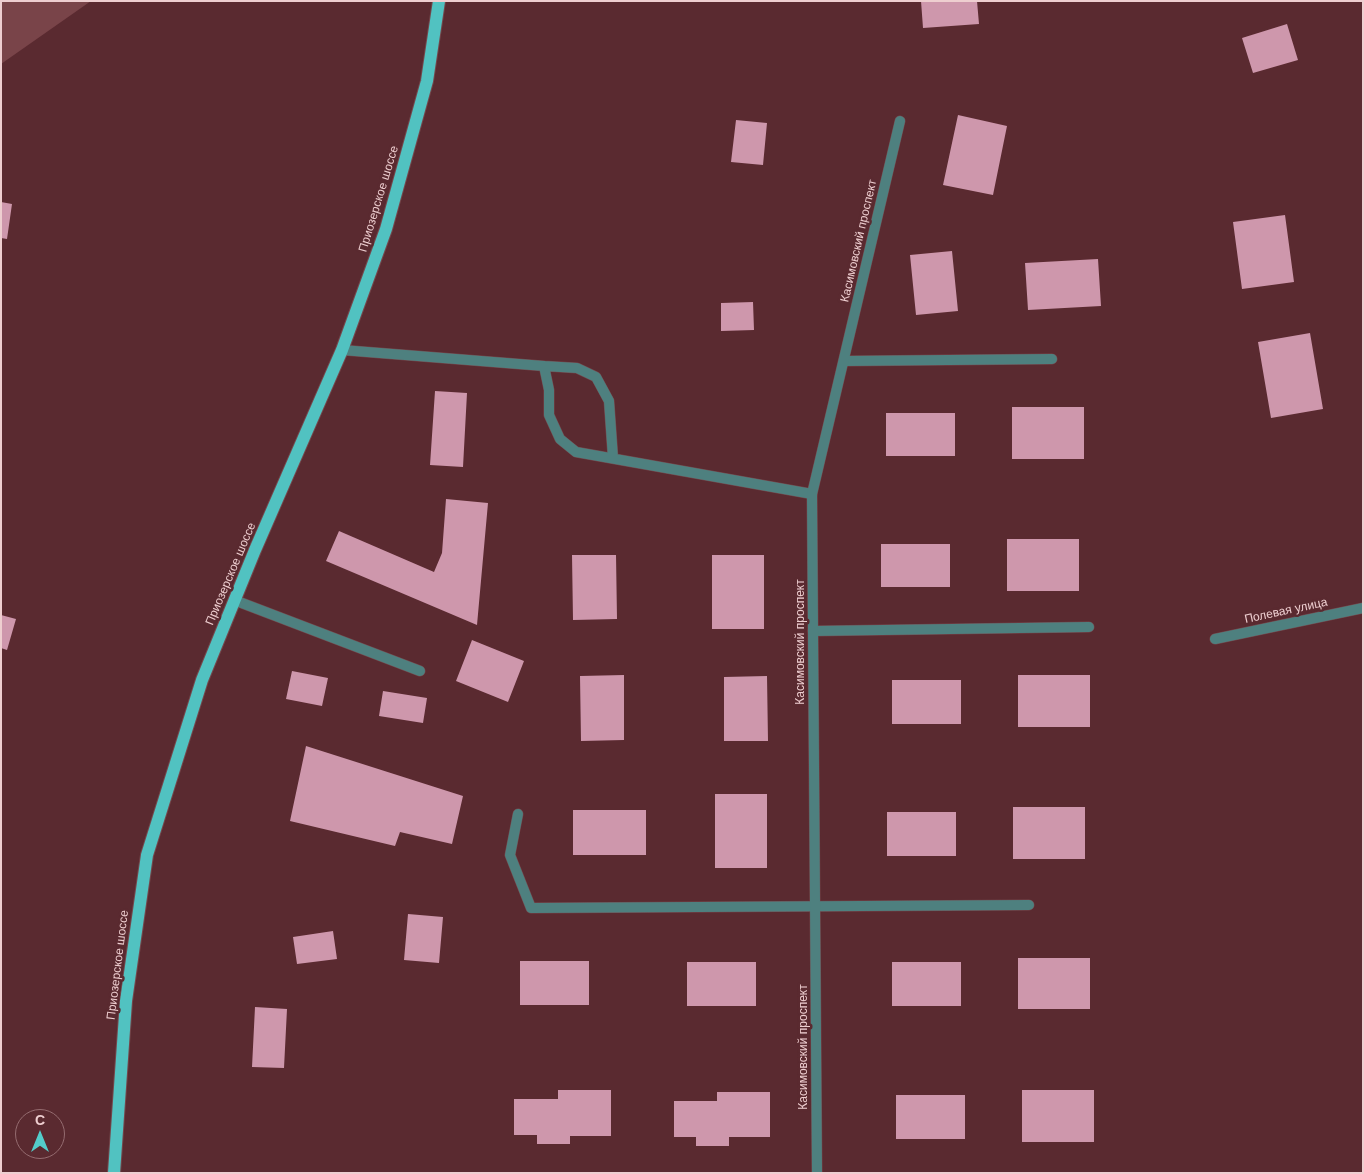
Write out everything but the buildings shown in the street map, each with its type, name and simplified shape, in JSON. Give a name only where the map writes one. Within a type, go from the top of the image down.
[{"type":"main road","name":"Приозерское шоссе","points":[[114,1173],[126,1001],[147,855],[202,680],[234,600],[342,350],[386,229],[426,80],[439,1]]},
{"type":"street","name":"Касимовский проспект","points":[[817,1173],[812,494],[900,120]]},
{"type":"street","points":[[342,350],[577,368],[596,377],[609,401],[612,458]]},
{"type":"street","points":[[844,361],[1052,359]]},
{"type":"street","points":[[544,366],[548,390],[548,415],[560,439],[576,452],[812,494]]},
{"type":"street","points":[[234,600],[420,671]]},
{"type":"street","name":"Полевая улица","points":[[1215,639],[1363,608]]},
{"type":"street","points":[[813,631],[1089,627]]},
{"type":"street","points":[[518,814],[510,855],[530,908],[1029,905]]},
{"type":"shaded area","points":[[1,1],[91,1],[1,64]]}]
